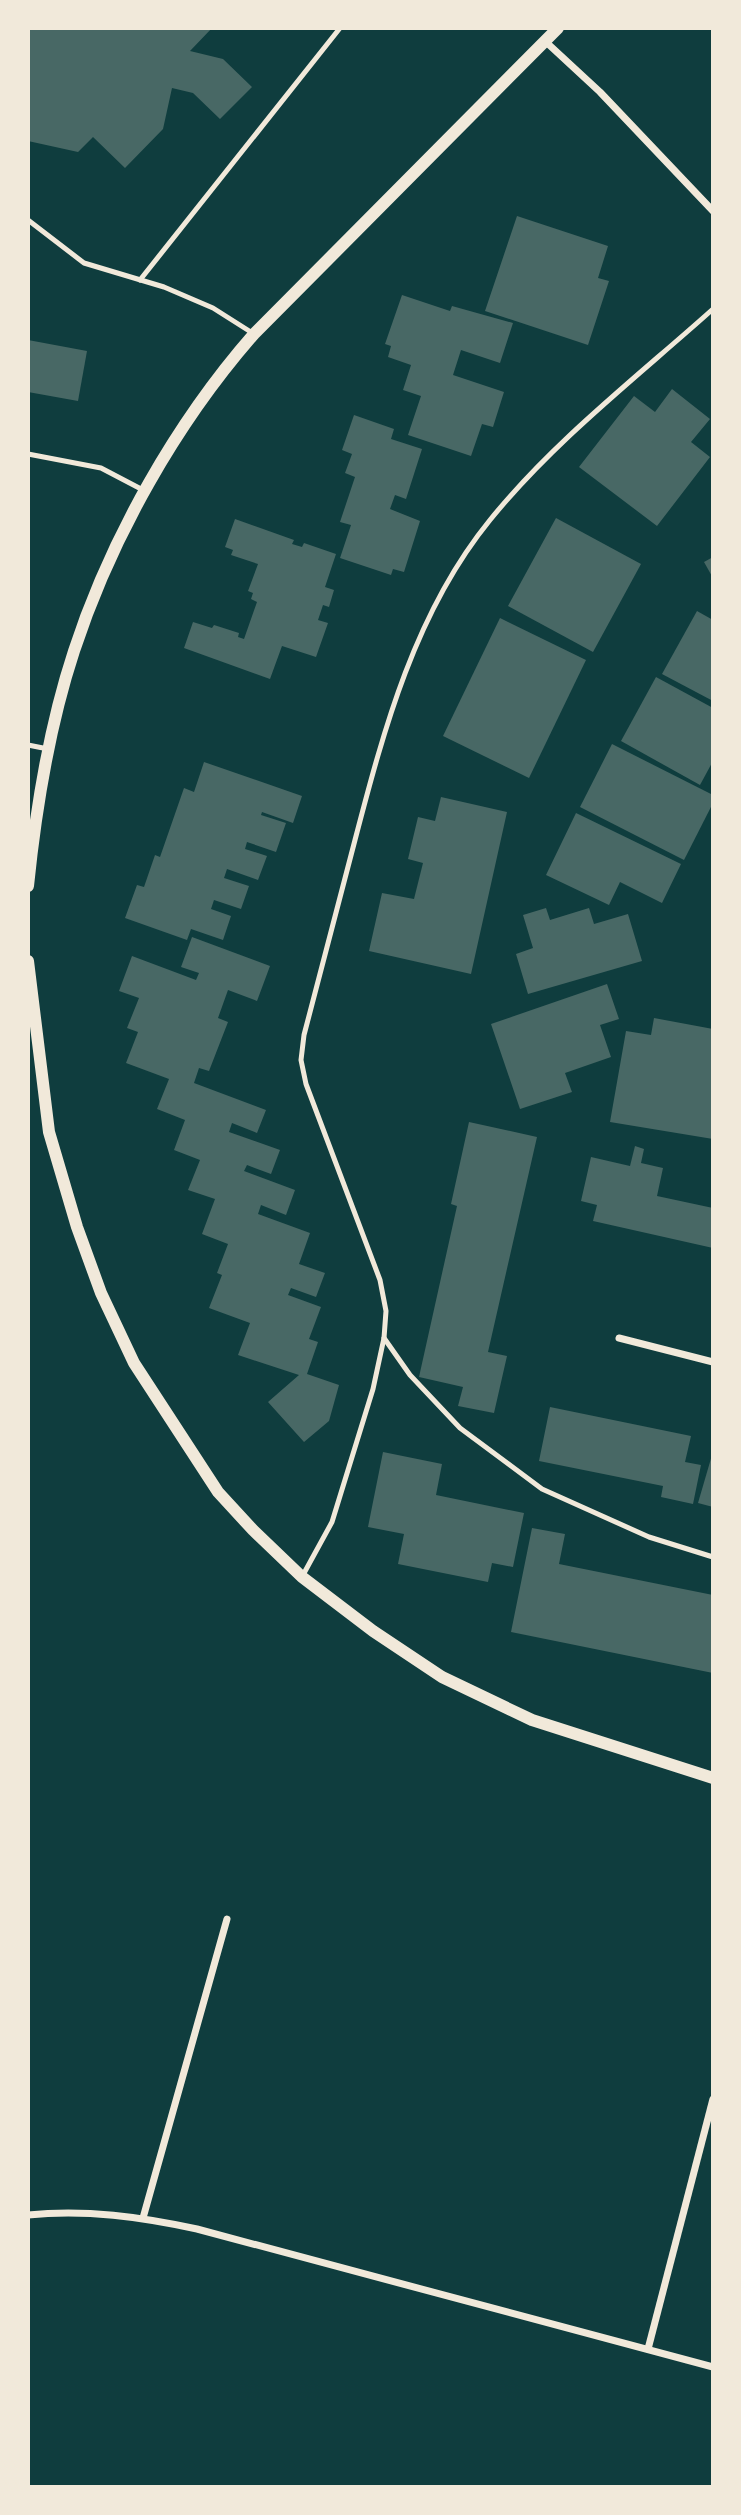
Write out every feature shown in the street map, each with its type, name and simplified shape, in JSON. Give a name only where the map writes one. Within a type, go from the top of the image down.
[{"type":"street","points":[[28,886],[33,831],[48,749],[74,650],[122,536],[192,413],[226,366],[254,334],[558,28]]},
{"type":"street","points":[[546,42],[600,92],[713,211]]},
{"type":"street","points":[[28,961],[32,1034],[45,1107],[60,1170],[101,1293],[134,1363],[218,1492],[302,1577],[373,1631],[442,1677],[531,1720],[713,1778]]},
{"type":"street","points":[[619,1338],[713,1362]]},
{"type":"street","points":[[144,2218],[228,1919]]},
{"type":"street","points":[[648,2349],[713,2099]]},
{"type":"street","points":[[28,2215],[56,2212],[144,2218],[197,2229],[713,2367]]},
{"type":"lane","points":[[140,280],[340,28]]},
{"type":"lane","points":[[28,220],[84,263],[164,286],[213,308],[254,334]]},
{"type":"lane","points":[[302,1577],[332,1522],[373,1389],[384,1338],[386,1311],[380,1280],[306,1084],[301,1060],[304,1035],[381,740],[397,691],[428,621],[457,566],[490,520],[559,446],[713,309]]},
{"type":"lane","points":[[28,454],[100,468],[145,492]]},
{"type":"lane","points":[[28,745],[48,749]]},
{"type":"lane","points":[[384,1338],[410,1376],[460,1427],[542,1489],[649,1537],[713,1557]]},
{"type":"building","points":[[28,28],[212,28],[190,51],[223,59],[252,87],[220,119],[193,93],[172,88],[163,129],[125,168],[93,137],[78,152],[28,141]]},
{"type":"building","points":[[517,216],[608,246],[598,278],[609,281],[588,345],[485,311]]},
{"type":"building","points":[[402,295],[450,311],[452,306],[513,323],[500,363],[461,350],[453,375],[504,392],[493,427],[482,424],[471,456],[408,435],[421,396],[403,390],[411,365],[388,357],[391,346],[385,344]]},
{"type":"building","points":[[28,340],[87,351],[78,401],[28,392]]},
{"type":"building","points":[[672,389],[710,419],[691,442],[710,457],[657,526],[579,467],[634,396],[655,412]]},
{"type":"building","points":[[354,415],[394,429],[391,439],[422,449],[406,499],[395,495],[390,509],[420,521],[404,572],[393,569],[391,575],[340,558],[351,525],[340,522],[355,477],[345,473],[352,454],[342,450]]},
{"type":"building","points":[[556,518],[641,564],[593,652],[508,606]]},
{"type":"building","points":[[235,519],[294,540],[292,544],[302,547],[304,543],[336,554],[325,587],[334,590],[329,607],[323,605],[318,620],[328,623],[316,657],[282,646],[270,679],[184,648],[193,622],[239,633],[238,637],[244,639],[257,602],[251,599],[253,593],[248,591],[258,564],[231,555],[233,550],[225,547]]},
{"type":"building","points":[[713,557],[713,578],[704,562]]},
{"type":"building","points":[[697,611],[713,620],[713,701],[662,674]]},
{"type":"building","points":[[500,618],[586,660],[529,778],[443,736]]},
{"type":"building","points":[[656,677],[713,708],[713,761],[700,785],[621,741]]},
{"type":"building","points":[[612,744],[713,795],[713,803],[684,860],[580,807]]},
{"type":"building","points":[[204,762],[302,796],[293,823],[262,812],[261,815],[286,823],[276,852],[247,842],[245,849],[267,856],[258,880],[227,869],[224,878],[249,886],[241,909],[214,900],[211,909],[231,916],[223,940],[191,929],[187,940],[125,918],[137,885],[144,887],[155,855],[160,857],[184,788],[194,792]]},
{"type":"building","points":[[441,797],[507,812],[471,974],[369,951],[382,893],[414,899],[423,863],[408,859],[418,817],[435,821]]},
{"type":"building","points":[[576,813],[681,864],[662,903],[620,882],[609,905],[546,875]]},
{"type":"building","points":[[546,908],[550,920],[589,908],[594,924],[628,914],[642,961],[528,994],[516,954],[533,948],[523,915]]},
{"type":"building","points":[[192,937],[270,966],[257,1001],[228,990],[218,1018],[228,1022],[209,1071],[199,1068],[194,1083],[266,1110],[257,1133],[232,1123],[229,1132],[280,1150],[271,1174],[247,1165],[244,1171],[295,1190],[286,1215],[261,1205],[258,1214],[310,1233],[299,1264],[325,1273],[316,1297],[291,1288],[288,1295],[321,1307],[309,1339],[318,1342],[307,1374],[339,1385],[329,1421],[304,1442],[268,1402],[299,1375],[238,1355],[250,1323],[209,1308],[222,1275],[217,1273],[228,1244],[202,1234],[215,1199],[188,1190],[200,1160],[174,1150],[185,1120],[157,1109],[169,1079],[126,1063],[138,1032],[127,1028],[139,998],[119,991],[132,956],[196,980],[199,973],[181,967]]},
{"type":"building","points":[[607,984],[619,1019],[600,1025],[611,1057],[565,1073],[572,1092],[520,1109],[491,1024]]},
{"type":"building","points":[[654,1018],[713,1029],[713,1139],[610,1122],[626,1031],[651,1035]]},
{"type":"building","points":[[469,1122],[537,1137],[488,1352],[507,1356],[494,1413],[458,1406],[463,1387],[419,1377],[457,1206],[451,1204]]},
{"type":"building","points":[[635,1146],[644,1149],[641,1163],[663,1168],[657,1196],[713,1208],[713,1248],[593,1221],[597,1205],[581,1201],[591,1157],[630,1166]]},
{"type":"building","points":[[550,1407],[691,1436],[685,1462],[701,1465],[693,1504],[661,1497],[663,1486],[539,1461]]},
{"type":"building","points":[[383,1452],[442,1464],[436,1495],[524,1513],[513,1567],[492,1563],[488,1582],[398,1564],[404,1534],[368,1527]]},
{"type":"building","points":[[713,1455],[713,1507],[698,1503]]},
{"type":"building","points":[[532,1528],[565,1534],[559,1564],[713,1595],[713,1673],[511,1632]]}]
